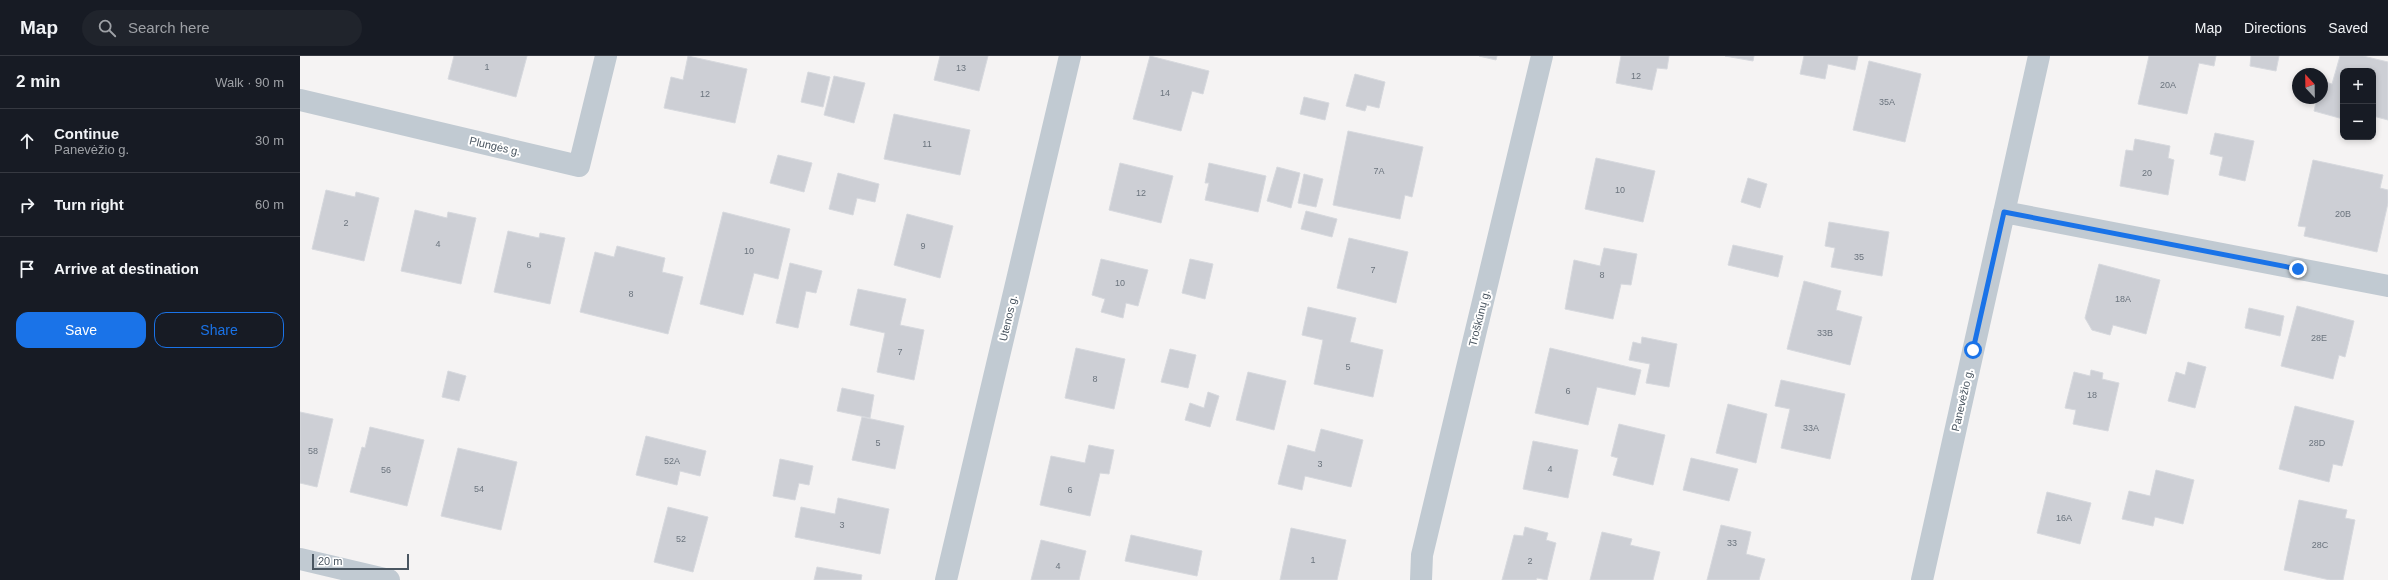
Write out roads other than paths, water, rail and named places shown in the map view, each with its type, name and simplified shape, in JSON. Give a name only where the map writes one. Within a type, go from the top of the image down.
[{"type":"street","name":"Plungės g.","points":[[300,100],[579,166],[606,56]]},
{"type":"street","name":"Utenos g.","points":[[946,580],[1070,56]]},
{"type":"street","name":"Troškūnų g.","points":[[1421,580],[1422,555],[1542,56]]},
{"type":"street","name":"Panevėžio g.","points":[[1922,580],[2039,56]]},
{"type":"street","points":[[2004,212],[2388,286]]},
{"type":"street","points":[[300,559],[389,580]]}]
